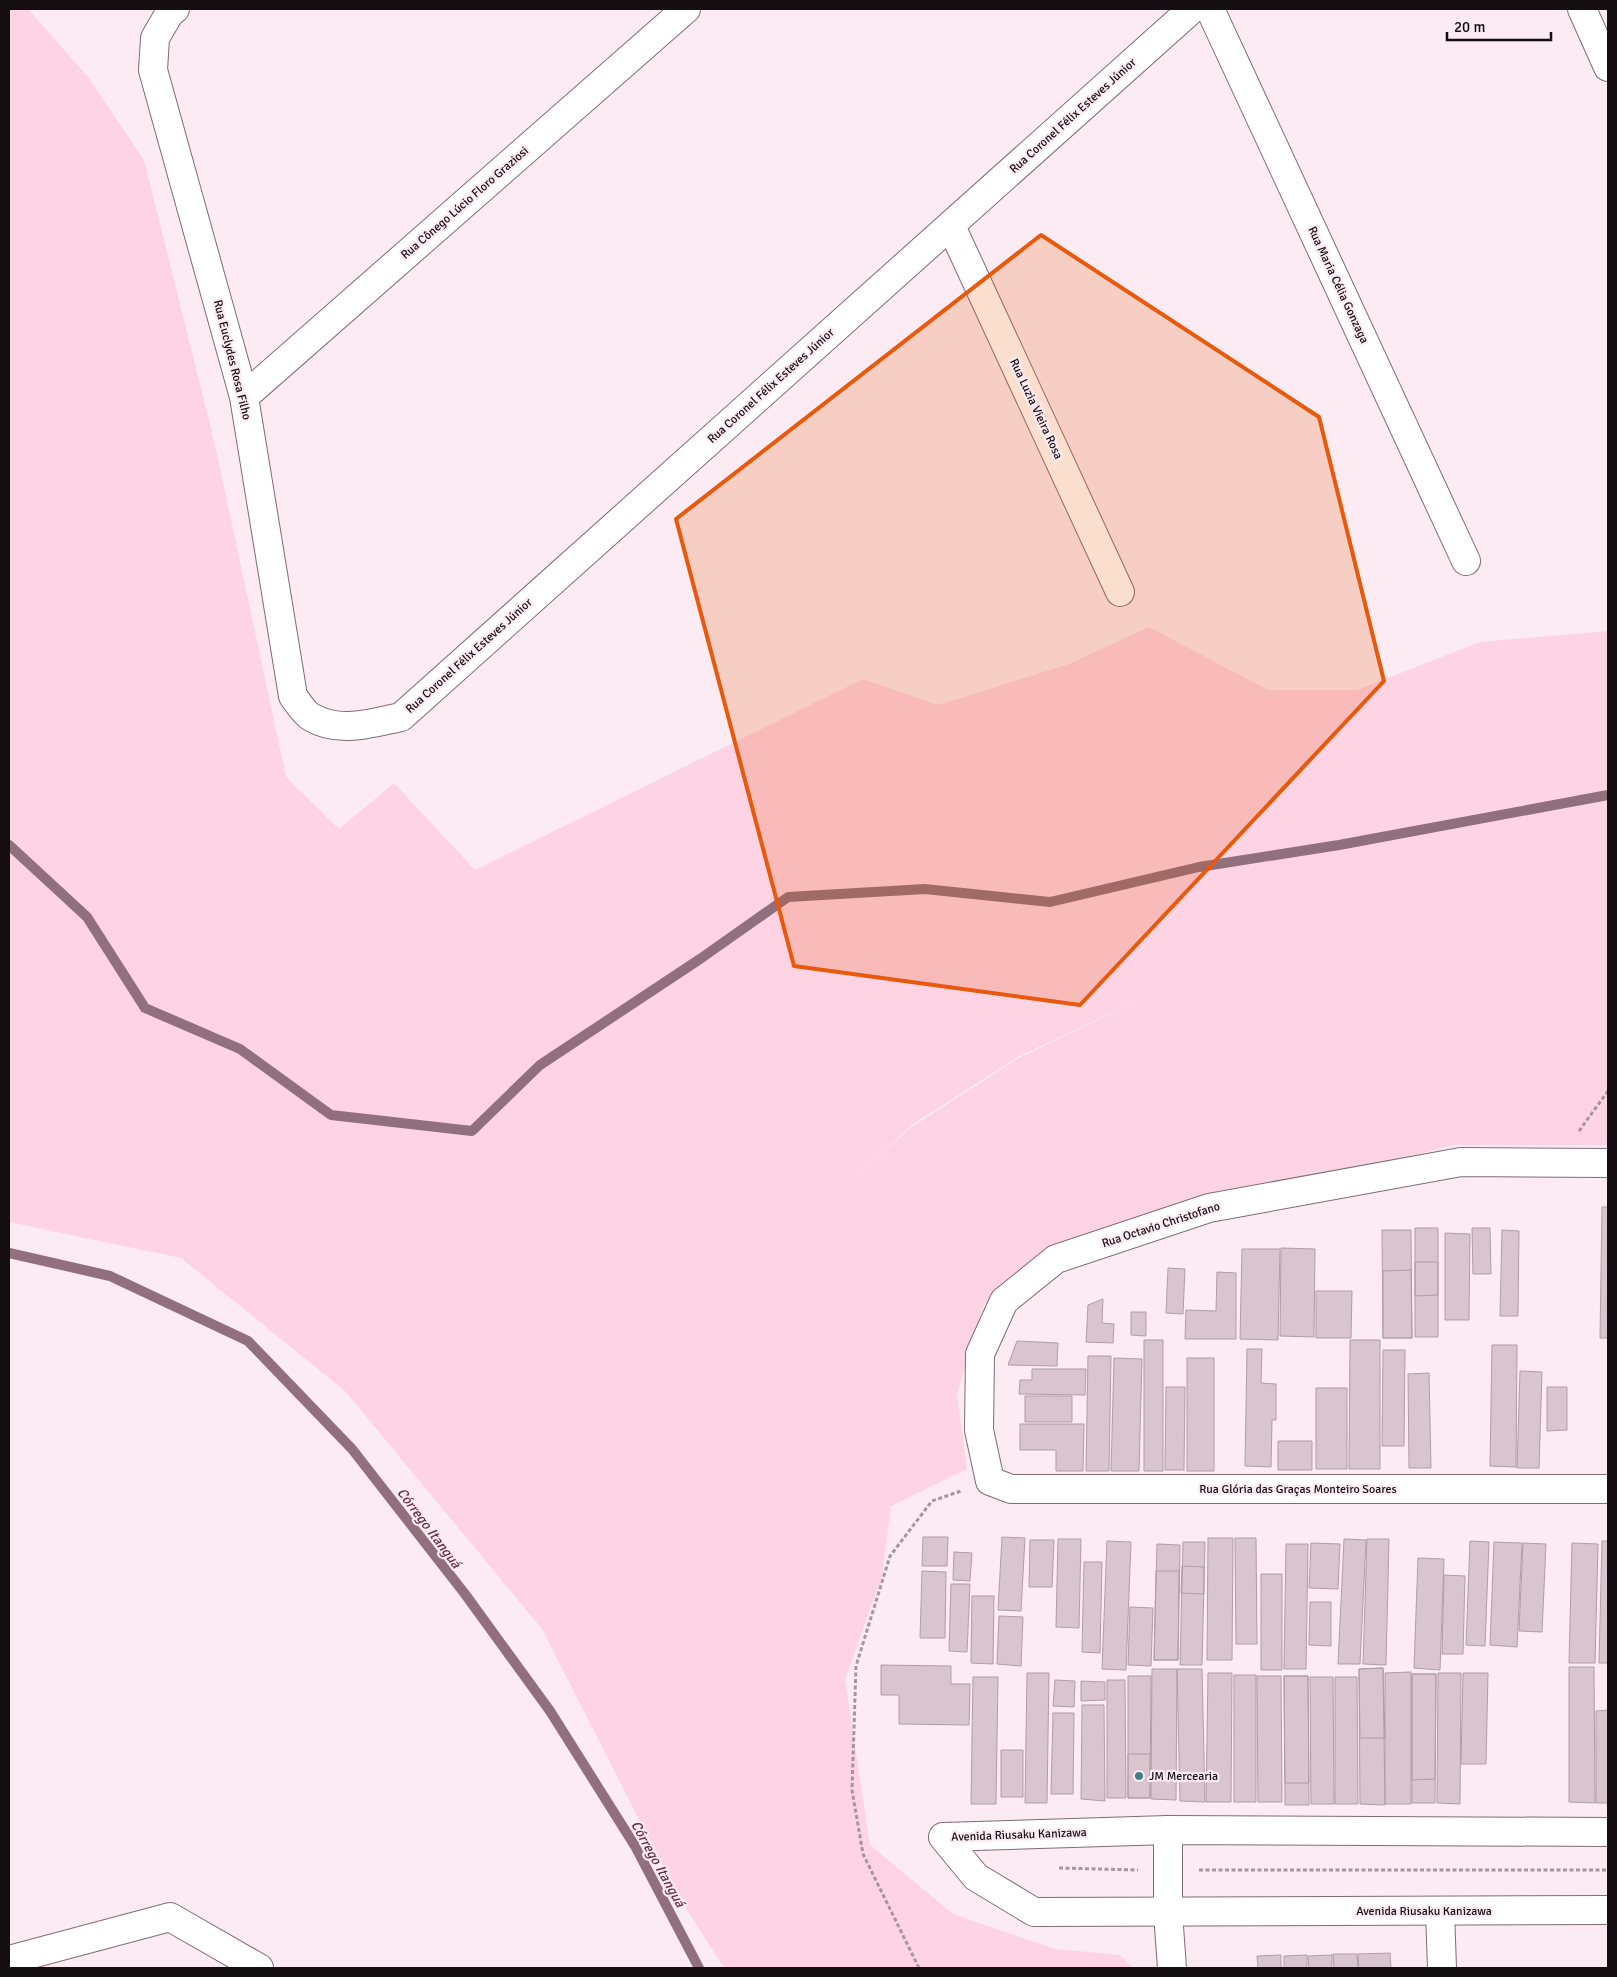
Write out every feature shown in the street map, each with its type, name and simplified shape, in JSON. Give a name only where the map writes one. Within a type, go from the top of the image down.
[{"type":"street","name":"Rua Euclydes Rosa Filho","points":[[175,9],[169,14],[155,38],[153,70],[244,397],[293,696],[310,717],[333,726]]},
{"type":"street","name":"Rua Cônego Lúcio Floro Graziosi","points":[[244,397],[686,9]]},
{"type":"street","name":"Rua Coronel Félix Esteves Júnior","points":[[333,726],[349,727],[401,717],[1192,9]]},
{"type":"street","name":"Rua Maria Célia Gonzaga","points":[[1210,9],[1466,560]]},
{"type":"street","points":[[1582,9],[1608,67]]},
{"type":"street","name":"Rua Luzia Vieira Rosa","points":[[951,226],[1120,592]]},
{"type":"street","name":"Rua Octavio Christofano","points":[[990,1481],[979,1430],[980,1354],[1004,1301],[1056,1259],[1209,1208],[1461,1162],[1608,1162]]},
{"type":"street","name":"Rua Glória das Graças Monteiro Soares","points":[[990,1481],[1011,1489],[1608,1489]]},
{"type":"street","points":[[1168,1830],[1168,1913],[1172,1968]]},
{"type":"street","name":"Avenida Riusaku Kanizawa","points":[[1608,1832],[1168,1830],[943,1837],[976,1877],[1034,1912],[1608,1910]]},
{"type":"street","points":[[1440,1911],[1442,1968]]},
{"type":"street","points":[[9,1960],[170,1917],[259,1968]]},
{"type":"path","points":[[1556,1162],[1608,1091]]},
{"type":"path","points":[[919,1968],[863,1854],[852,1790],[856,1666],[890,1556],[932,1501],[990,1481]]},
{"type":"path","points":[[1050,1868],[1168,1870],[1608,1870]]},
{"type":"highlighted area","points":[[1041,235],[1319,417],[1384,681],[1080,1005],[794,966],[676,519]]},
{"type":"shaded area","points":[[9,9],[28,9],[88,77],[144,160],[215,445],[286,777],[339,829],[394,783],[475,870],[863,679],[938,705],[1069,664],[1149,627],[1268,690],[1357,690],[1480,642],[1608,631],[1608,1145],[1454,1145],[1060,1242],[984,1304],[957,1394],[967,1469],[891,1506],[882,1576],[845,1679],[870,1845],[953,1914],[1055,1949],[1120,1955],[1133,1968],[724,1968],[677,1894],[542,1629],[345,1391],[181,1258],[9,1222]],"holes":[[[1162,989],[1019,1058],[910,1128],[845,1188],[913,1124],[1018,1057]]]},
{"type":"building","points":[[1602,1207],[1608,1207],[1608,1338],[1600,1338]]},
{"type":"building","points":[[1415,1228],[1438,1228],[1438,1337],[1415,1337]]},
{"type":"building","points":[[1472,1228],[1490,1228],[1491,1274],[1473,1274]]},
{"type":"building","points":[[1382,1230],[1411,1230],[1412,1338],[1383,1338]]},
{"type":"building","points":[[1502,1230],[1519,1231],[1518,1316],[1500,1316]]},
{"type":"building","points":[[1445,1233],[1470,1234],[1469,1320],[1445,1320]]},
{"type":"building","points":[[1281,1248],[1315,1249],[1314,1337],[1280,1336]]},
{"type":"building","points":[[1242,1249],[1280,1249],[1278,1340],[1240,1339]]},
{"type":"building","points":[[1415,1262],[1438,1262],[1438,1295],[1415,1296]]},
{"type":"building","points":[[1168,1268],[1185,1269],[1183,1314],[1166,1313]]},
{"type":"building","points":[[1411,1270],[1412,1338],[1383,1338],[1383,1271]]},
{"type":"building","points":[[1217,1272],[1236,1273],[1236,1339],[1185,1339],[1186,1310],[1216,1311]]},
{"type":"building","points":[[1316,1291],[1352,1291],[1351,1338],[1316,1338]]},
{"type":"building","points":[[1103,1299],[1102,1323],[1114,1324],[1113,1343],[1086,1342],[1088,1305]]},
{"type":"building","points":[[1131,1312],[1146,1312],[1146,1336],[1131,1335]]},
{"type":"building","points":[[1144,1340],[1163,1340],[1163,1471],[1144,1471]]},
{"type":"building","points":[[1350,1340],[1380,1340],[1380,1469],[1349,1469]]},
{"type":"building","points":[[1017,1341],[1058,1343],[1057,1366],[1008,1365]]},
{"type":"building","points":[[1492,1345],[1517,1345],[1516,1467],[1490,1466]]},
{"type":"building","points":[[1247,1349],[1262,1349],[1261,1383],[1276,1384],[1276,1420],[1272,1420],[1271,1467],[1245,1466]]},
{"type":"building","points":[[1383,1350],[1405,1350],[1404,1446],[1382,1446]]},
{"type":"building","points":[[1088,1356],[1111,1356],[1109,1471],[1086,1471]]},
{"type":"building","points":[[1114,1358],[1142,1359],[1139,1471],[1111,1471]]},
{"type":"building","points":[[1187,1358],[1214,1358],[1214,1471],[1187,1471]]},
{"type":"building","points":[[1032,1369],[1086,1369],[1085,1395],[1019,1394],[1020,1380],[1032,1380]]},
{"type":"building","points":[[1520,1371],[1542,1372],[1539,1468],[1517,1468]]},
{"type":"building","points":[[1429,1373],[1431,1468],[1409,1468],[1408,1374]]},
{"type":"building","points":[[1166,1387],[1185,1387],[1184,1470],[1165,1470]]},
{"type":"building","points":[[1547,1387],[1567,1387],[1567,1430],[1547,1431]]},
{"type":"building","points":[[1316,1388],[1347,1388],[1347,1469],[1316,1469]]},
{"type":"building","points":[[1025,1396],[1072,1396],[1072,1422],[1025,1422]]},
{"type":"building","points":[[1020,1424],[1084,1424],[1083,1471],[1056,1471],[1056,1450],[1020,1450]]},
{"type":"building","points":[[1278,1441],[1312,1441],[1312,1470],[1278,1470]]},
{"type":"building","points":[[923,1537],[948,1537],[947,1566],[922,1566]]},
{"type":"building","points":[[1002,1537],[1025,1538],[1021,1611],[998,1610]]},
{"type":"building","points":[[1208,1538],[1233,1538],[1232,1660],[1207,1660]]},
{"type":"building","points":[[1235,1538],[1256,1538],[1257,1644],[1236,1644]]},
{"type":"building","points":[[1058,1539],[1081,1539],[1079,1628],[1056,1627]]},
{"type":"building","points":[[1344,1539],[1366,1540],[1360,1664],[1338,1664]]},
{"type":"building","points":[[1367,1539],[1389,1539],[1386,1665],[1363,1664]]},
{"type":"building","points":[[1030,1540],[1054,1540],[1052,1587],[1029,1587]]},
{"type":"building","points":[[1107,1541],[1131,1542],[1126,1670],[1102,1669]]},
{"type":"building","points":[[1470,1541],[1489,1542],[1485,1646],[1466,1645]]},
{"type":"building","points":[[1602,1541],[1608,1541],[1608,1663],[1599,1663]]},
{"type":"building","points":[[1183,1542],[1205,1542],[1202,1665],[1180,1665]]},
{"type":"building","points":[[1494,1542],[1522,1543],[1517,1647],[1490,1645]]},
{"type":"building","points":[[1311,1543],[1340,1544],[1338,1589],[1309,1588]]},
{"type":"building","points":[[1523,1543],[1546,1544],[1542,1632],[1519,1631]]},
{"type":"building","points":[[1572,1543],[1598,1544],[1595,1663],[1569,1663]]},
{"type":"building","points":[[1157,1544],[1180,1545],[1178,1660],[1154,1660]]},
{"type":"building","points":[[1286,1544],[1308,1544],[1306,1669],[1284,1669]]},
{"type":"building","points":[[954,1552],[972,1553],[970,1581],[953,1580]]},
{"type":"building","points":[[1418,1558],[1444,1559],[1440,1670],[1414,1668]]},
{"type":"building","points":[[1084,1562],[1102,1562],[1100,1653],[1082,1652]]},
{"type":"building","points":[[1182,1566],[1204,1567],[1204,1594],[1181,1593]]},
{"type":"building","points":[[922,1571],[946,1572],[945,1638],[920,1638]]},
{"type":"building","points":[[1156,1571],[1179,1571],[1178,1660],[1154,1660]]},
{"type":"building","points":[[1261,1574],[1282,1574],[1282,1670],[1261,1670]]},
{"type":"building","points":[[1444,1575],[1465,1576],[1463,1654],[1442,1654]]},
{"type":"building","points":[[951,1584],[970,1584],[967,1652],[949,1651]]},
{"type":"building","points":[[972,1596],[994,1596],[993,1664],[971,1663]]},
{"type":"building","points":[[1310,1602],[1331,1602],[1331,1646],[1309,1645]]},
{"type":"building","points":[[1130,1607],[1153,1608],[1151,1666],[1128,1665]]},
{"type":"building","points":[[999,1616],[1023,1617],[1021,1666],[997,1664]]},
{"type":"building","points":[[881,1665],[951,1666],[951,1684],[970,1684],[969,1725],[899,1724],[899,1695],[881,1695]]},
{"type":"building","points":[[1569,1667],[1594,1667],[1595,1803],[1569,1802]]},
{"type":"building","points":[[1383,1668],[1385,1805],[1360,1804],[1359,1669]]},
{"type":"building","points":[[1383,1668],[1385,1738],[1360,1738],[1359,1669]]},
{"type":"building","points":[[1152,1669],[1177,1669],[1176,1800],[1151,1799]]},
{"type":"building","points":[[1177,1669],[1202,1669],[1205,1802],[1180,1801]]},
{"type":"building","points":[[1411,1672],[1411,1804],[1385,1804],[1385,1673]]},
{"type":"building","points":[[1027,1673],[1049,1673],[1047,1803],[1025,1803]]},
{"type":"building","points":[[1208,1673],[1232,1673],[1231,1802],[1206,1802]]},
{"type":"building","points":[[1438,1673],[1461,1673],[1460,1804],[1437,1803]]},
{"type":"building","points":[[1463,1673],[1488,1673],[1486,1764],[1461,1764]]},
{"type":"building","points":[[1412,1674],[1436,1674],[1435,1803],[1412,1803]]},
{"type":"building","points":[[1412,1674],[1436,1674],[1435,1779],[1412,1780]]},
{"type":"building","points":[[1234,1675],[1256,1675],[1256,1802],[1234,1802]]},
{"type":"building","points":[[1128,1676],[1151,1676],[1150,1798],[1128,1798]]},
{"type":"building","points":[[1257,1676],[1281,1676],[1282,1802],[1258,1802]]},
{"type":"building","points":[[1284,1676],[1308,1676],[1309,1805],[1285,1805]]},
{"type":"building","points":[[1284,1676],[1308,1676],[1309,1783],[1285,1783]]},
{"type":"building","points":[[973,1677],[998,1677],[996,1804],[971,1804]]},
{"type":"building","points":[[1310,1677],[1333,1677],[1334,1804],[1311,1804]]},
{"type":"building","points":[[1335,1677],[1357,1677],[1358,1804],[1335,1804]]},
{"type":"building","points":[[1055,1680],[1075,1681],[1074,1707],[1053,1706]]},
{"type":"building","points":[[1107,1680],[1125,1680],[1126,1798],[1107,1798]]},
{"type":"building","points":[[1081,1681],[1105,1682],[1105,1700],[1081,1701]]},
{"type":"building","points":[[1082,1705],[1104,1705],[1105,1801],[1081,1799]]},
{"type":"building","points":[[1608,1710],[1608,1803],[1596,1803],[1596,1711]]},
{"type":"building","points":[[1053,1713],[1074,1713],[1073,1794],[1051,1794]]},
{"type":"building","points":[[1001,1750],[1023,1750],[1023,1797],[1001,1797]]},
{"type":"building","name":"JM Mercearia","points":[[1128,1754],[1150,1754],[1150,1798],[1128,1798]]},
{"type":"building","points":[[1390,1953],[1391,1968],[1359,1968],[1358,1954]]},
{"type":"building","points":[[1333,1954],[1357,1954],[1358,1968],[1334,1968]]},
{"type":"building","points":[[1281,1955],[1281,1968],[1258,1968],[1257,1956]]},
{"type":"building","points":[[1307,1955],[1307,1968],[1284,1968],[1284,1956]]},
{"type":"building","points":[[1332,1955],[1332,1968],[1309,1968],[1308,1956]]},
{"type":"waterway","points":[[9,845],[87,917],[145,1008],[240,1049],[331,1115],[472,1131],[540,1065],[700,959],[788,897],[925,889],[1050,902],[1199,867],[1339,845],[1608,795]]},
{"type":"waterway","name":"Córrego Itanguá","points":[[9,1253],[110,1276],[248,1341],[352,1449],[465,1594],[550,1711],[635,1846],[699,1968]]},
{"type":"place","name":"JM Mercearia","points":[[1139,1776]]}]
